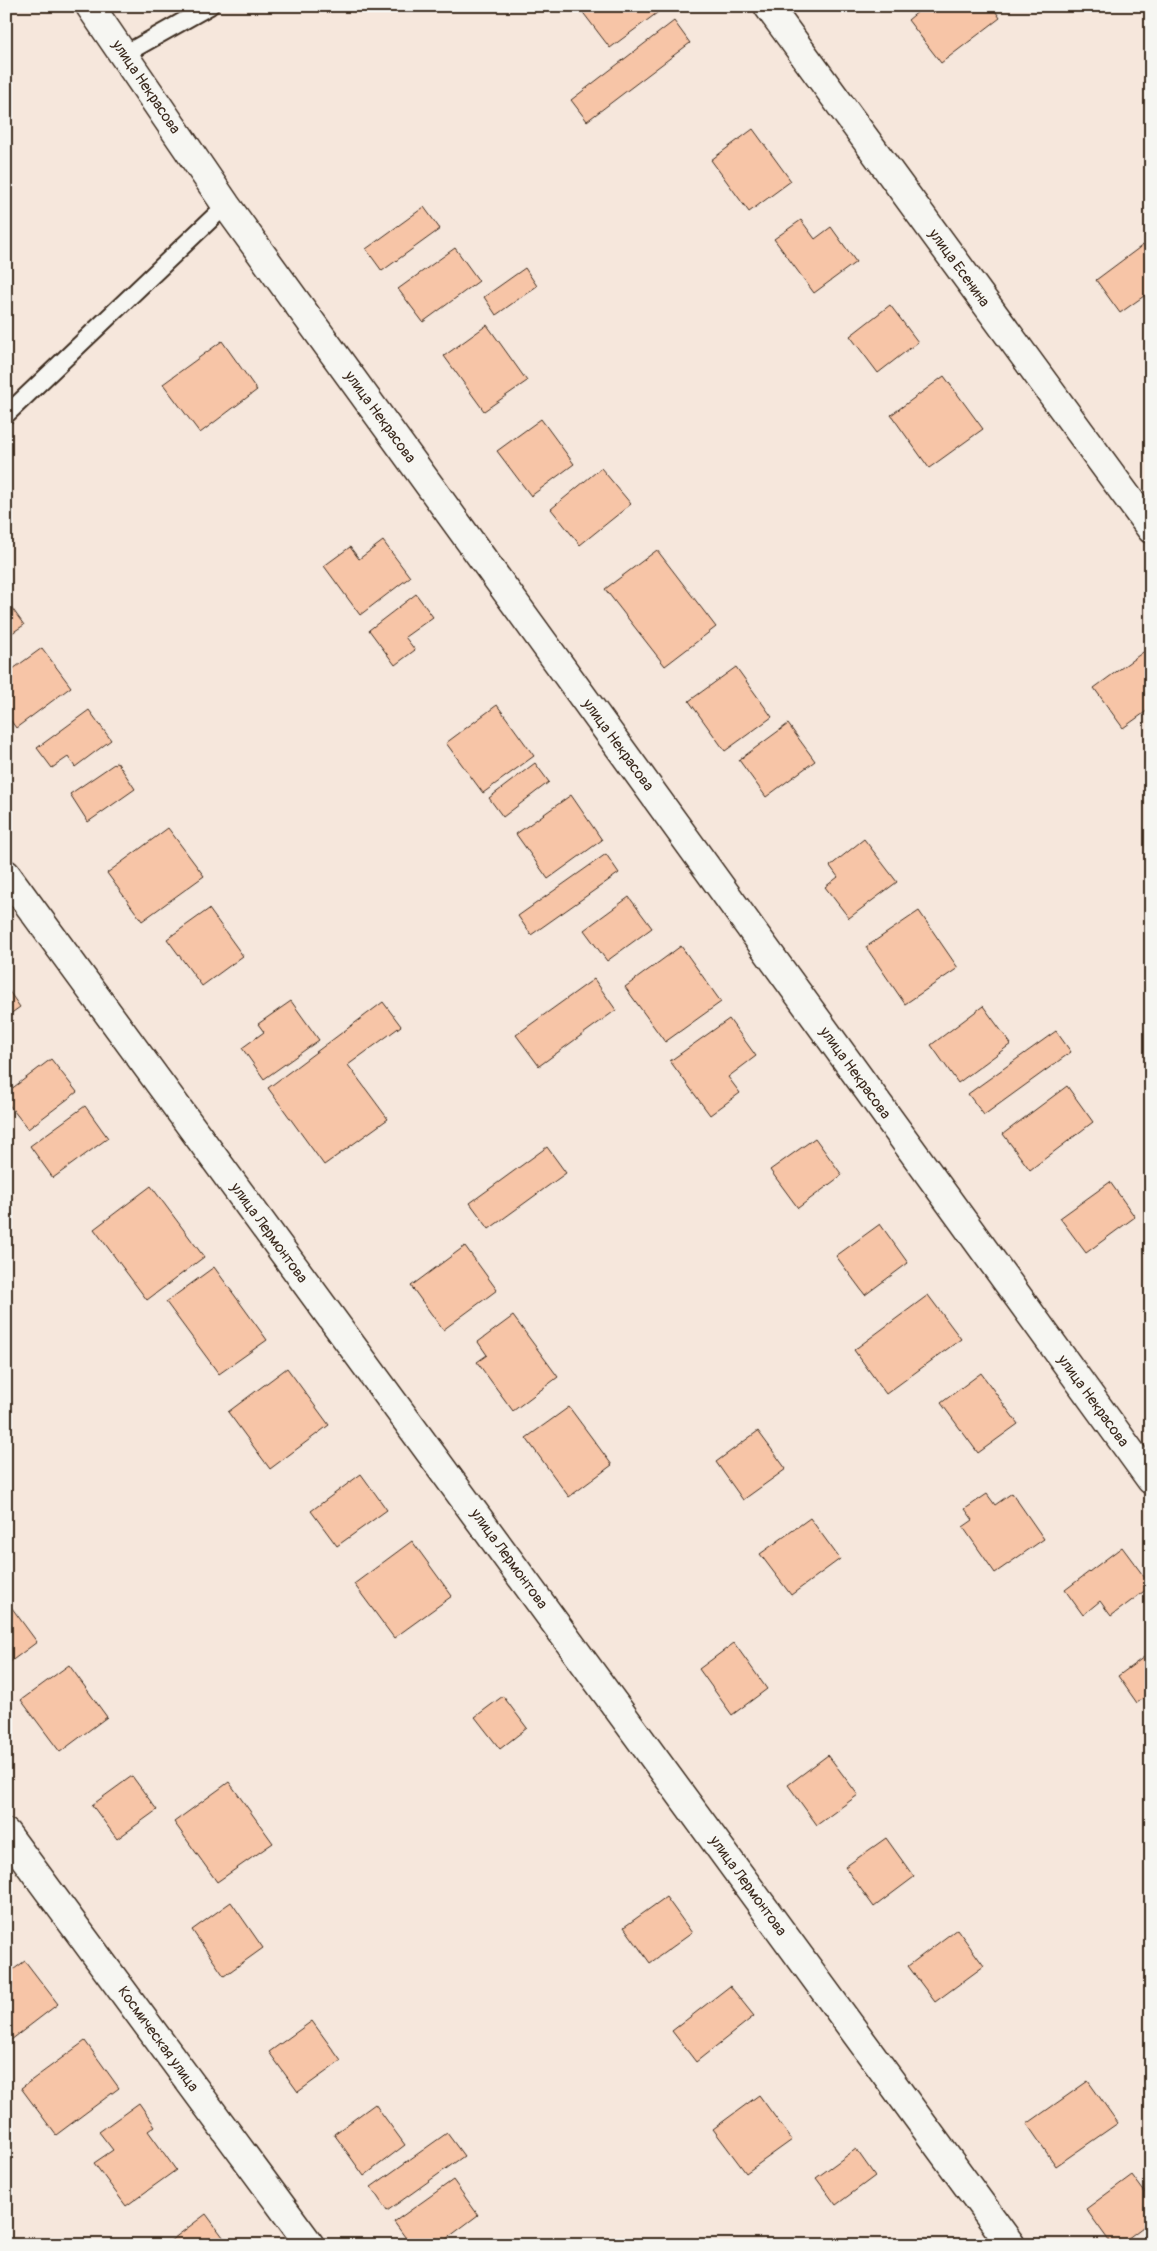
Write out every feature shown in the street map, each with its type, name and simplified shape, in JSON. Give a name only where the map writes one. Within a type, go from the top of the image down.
[{"type":"street","name":"улица Некрасова","points":[[90,6],[226,205],[1151,1480]]},
{"type":"street","name":"улица Есенина","points":[[768,6],[1151,529]]},
{"type":"street","name":"улица Лермонтова","points":[[6,874],[1011,2245]]},
{"type":"street","name":"Космическая улица","points":[[6,1833],[310,2245]]},
{"type":"lane","points":[[124,55],[210,6]]},
{"type":"lane","points":[[6,415],[226,205]]},
{"type":"building","points":[[578,6],[665,6],[665,7],[610,48]]},
{"type":"building","points":[[925,6],[992,6],[1000,18],[941,63],[908,20]]},
{"type":"building","points":[[674,21],[690,43],[587,121],[571,100]]},
{"type":"building","points":[[753,129],[791,181],[749,212],[711,160]]},
{"type":"building","points":[[424,207],[440,229],[382,271],[366,249]]},
{"type":"building","points":[[801,220],[815,239],[831,227],[856,262],[814,293],[774,239]]},
{"type":"building","points":[[1143,245],[1151,255],[1151,291],[1120,313],[1096,280]]},
{"type":"building","points":[[455,248],[479,281],[423,322],[398,289]]},
{"type":"building","points":[[525,268],[537,286],[496,315],[484,297]]},
{"type":"building","points":[[890,305],[918,342],[878,373],[850,336]]},
{"type":"building","points":[[487,325],[527,381],[484,411],[444,356]]},
{"type":"building","points":[[222,341],[257,390],[200,433],[163,384]]},
{"type":"building","points":[[944,376],[983,429],[929,468],[891,415]]},
{"type":"building","points":[[541,419],[574,464],[531,496],[497,451]]},
{"type":"building","points":[[601,468],[631,504],[580,545],[551,509]]},
{"type":"building","points":[[383,541],[410,577],[360,615],[324,566],[350,547],[359,559]]},
{"type":"building","points":[[657,550],[716,627],[665,666],[605,589]]},
{"type":"building","points":[[416,594],[433,617],[405,637],[415,650],[395,665],[369,630]]},
{"type":"building","points":[[9,604],[24,625],[6,637],[6,605]]},
{"type":"building","points":[[42,648],[71,687],[16,728],[6,714],[6,674]]},
{"type":"building","points":[[1146,650],[1151,657],[1151,708],[1123,728],[1094,688]]},
{"type":"building","points":[[736,667],[772,717],[725,751],[689,701]]},
{"type":"building","points":[[497,705],[534,756],[483,793],[446,743]]},
{"type":"building","points":[[89,710],[111,740],[75,767],[68,757],[52,768],[37,748]]},
{"type":"building","points":[[788,724],[815,761],[766,797],[739,760]]},
{"type":"building","points":[[117,762],[135,789],[88,822],[70,794]]},
{"type":"building","points":[[535,763],[549,782],[503,817],[489,798]]},
{"type":"building","points":[[571,795],[602,840],[548,879],[516,834]]},
{"type":"building","points":[[168,828],[204,876],[142,921],[107,873]]},
{"type":"building","points":[[864,839],[897,882],[849,918],[825,887],[838,877],[830,866]]},
{"type":"building","points":[[606,854],[619,873],[531,935],[518,916]]},
{"type":"building","points":[[629,897],[652,928],[607,961],[584,930]]},
{"type":"building","points":[[209,909],[243,956],[202,986],[167,939]]},
{"type":"building","points":[[919,911],[958,968],[905,1004],[866,947]]},
{"type":"building","points":[[681,946],[721,1002],[665,1042],[625,987]]},
{"type":"building","points":[[594,979],[616,1010],[539,1066],[516,1035]]},
{"type":"building","points":[[6,987],[20,1007],[6,1017]]},
{"type":"building","points":[[291,1001],[319,1040],[264,1079],[242,1048],[264,1032],[258,1024]]},
{"type":"building","points":[[383,1002],[401,1026],[348,1065],[388,1119],[324,1165],[268,1088]]},
{"type":"building","points":[[983,1006],[1011,1044],[958,1083],[931,1045]]},
{"type":"building","points":[[729,1019],[756,1056],[728,1077],[740,1093],[710,1115],[670,1061]]},
{"type":"building","points":[[1056,1031],[1071,1052],[984,1115],[968,1094]]},
{"type":"building","points":[[51,1059],[77,1092],[28,1129],[6,1101],[6,1093]]},
{"type":"building","points":[[1067,1086],[1093,1122],[1030,1170],[1003,1134]]},
{"type":"building","points":[[85,1106],[108,1138],[53,1178],[30,1146]]},
{"type":"building","points":[[815,1138],[842,1175],[798,1208],[770,1170]]},
{"type":"building","points":[[547,1147],[566,1173],[489,1229],[470,1203]]},
{"type":"building","points":[[1110,1182],[1135,1217],[1086,1253],[1060,1218]]},
{"type":"building","points":[[151,1186],[204,1257],[147,1300],[94,1229]]},
{"type":"building","points":[[880,1224],[908,1263],[865,1295],[836,1256]]},
{"type":"building","points":[[465,1246],[497,1290],[443,1330],[411,1286]]},
{"type":"building","points":[[214,1267],[267,1340],[219,1374],[166,1302]]},
{"type":"building","points":[[928,1295],[961,1339],[886,1394],[854,1350]]},
{"type":"building","points":[[513,1316],[558,1377],[513,1411],[477,1362],[487,1355],[478,1342]]},
{"type":"building","points":[[287,1368],[329,1425],[270,1469],[228,1412]]},
{"type":"building","points":[[981,1373],[1018,1424],[978,1453],[941,1403]]},
{"type":"building","points":[[569,1407],[612,1465],[569,1497],[526,1438]]},
{"type":"building","points":[[758,1431],[786,1469],[743,1500],[716,1462]]},
{"type":"building","points":[[361,1474],[387,1510],[337,1546],[311,1511]]},
{"type":"building","points":[[1012,1493],[1044,1539],[995,1573],[963,1527],[973,1520],[965,1509],[987,1494],[995,1505]]},
{"type":"building","points":[[810,1518],[840,1559],[791,1595],[760,1554]]},
{"type":"building","points":[[412,1541],[452,1596],[394,1638],[354,1584]]},
{"type":"building","points":[[1122,1547],[1151,1586],[1111,1616],[1100,1601],[1083,1615],[1065,1590]]},
{"type":"building","points":[[6,1600],[37,1642],[6,1665]]},
{"type":"building","points":[[734,1643],[767,1689],[732,1715],[699,1669]]},
{"type":"building","points":[[1151,1652],[1151,1693],[1137,1703],[1118,1676]]},
{"type":"building","points":[[69,1665],[107,1717],[60,1752],[21,1700]]},
{"type":"building","points":[[503,1696],[527,1728],[500,1749],[475,1717]]},
{"type":"building","points":[[828,1755],[858,1795],[817,1825],[788,1785]]},
{"type":"building","points":[[132,1776],[157,1810],[117,1839],[92,1805]]},
{"type":"building","points":[[229,1782],[273,1843],[217,1882],[174,1822]]},
{"type":"building","points":[[886,1838],[914,1877],[874,1907],[845,1867]]},
{"type":"building","points":[[666,1897],[692,1933],[650,1963],[624,1927]]},
{"type":"building","points":[[231,1902],[263,1948],[224,1976],[192,1930]]},
{"type":"building","points":[[957,1929],[984,1966],[935,2002],[908,1966]]},
{"type":"building","points":[[25,1961],[58,2004],[11,2040],[6,2034],[6,1975]]},
{"type":"building","points":[[730,1986],[754,2016],[696,2062],[672,2031]]},
{"type":"building","points":[[312,2021],[341,2061],[298,2092],[269,2052]]},
{"type":"building","points":[[85,2041],[119,2088],[56,2135],[21,2088]]},
{"type":"building","points":[[1088,2081],[1118,2123],[1056,2166],[1027,2124]]},
{"type":"building","points":[[759,2095],[792,2140],[746,2173],[713,2129]]},
{"type":"building","points":[[139,2103],[155,2126],[148,2131],[176,2170],[126,2206],[94,2163],[113,2150],[99,2132]]},
{"type":"building","points":[[375,2104],[405,2145],[364,2176],[334,2134]]},
{"type":"building","points":[[447,2133],[464,2156],[387,2211],[371,2187]]},
{"type":"building","points":[[856,2149],[875,2176],[836,2205],[816,2178]]},
{"type":"building","points":[[1132,2175],[1151,2201],[1151,2221],[1119,2245],[1112,2245],[1086,2209]]},
{"type":"building","points":[[453,2180],[478,2215],[438,2245],[411,2245],[394,2222]]},
{"type":"building","points":[[206,2214],[229,2245],[165,2245]]}]
